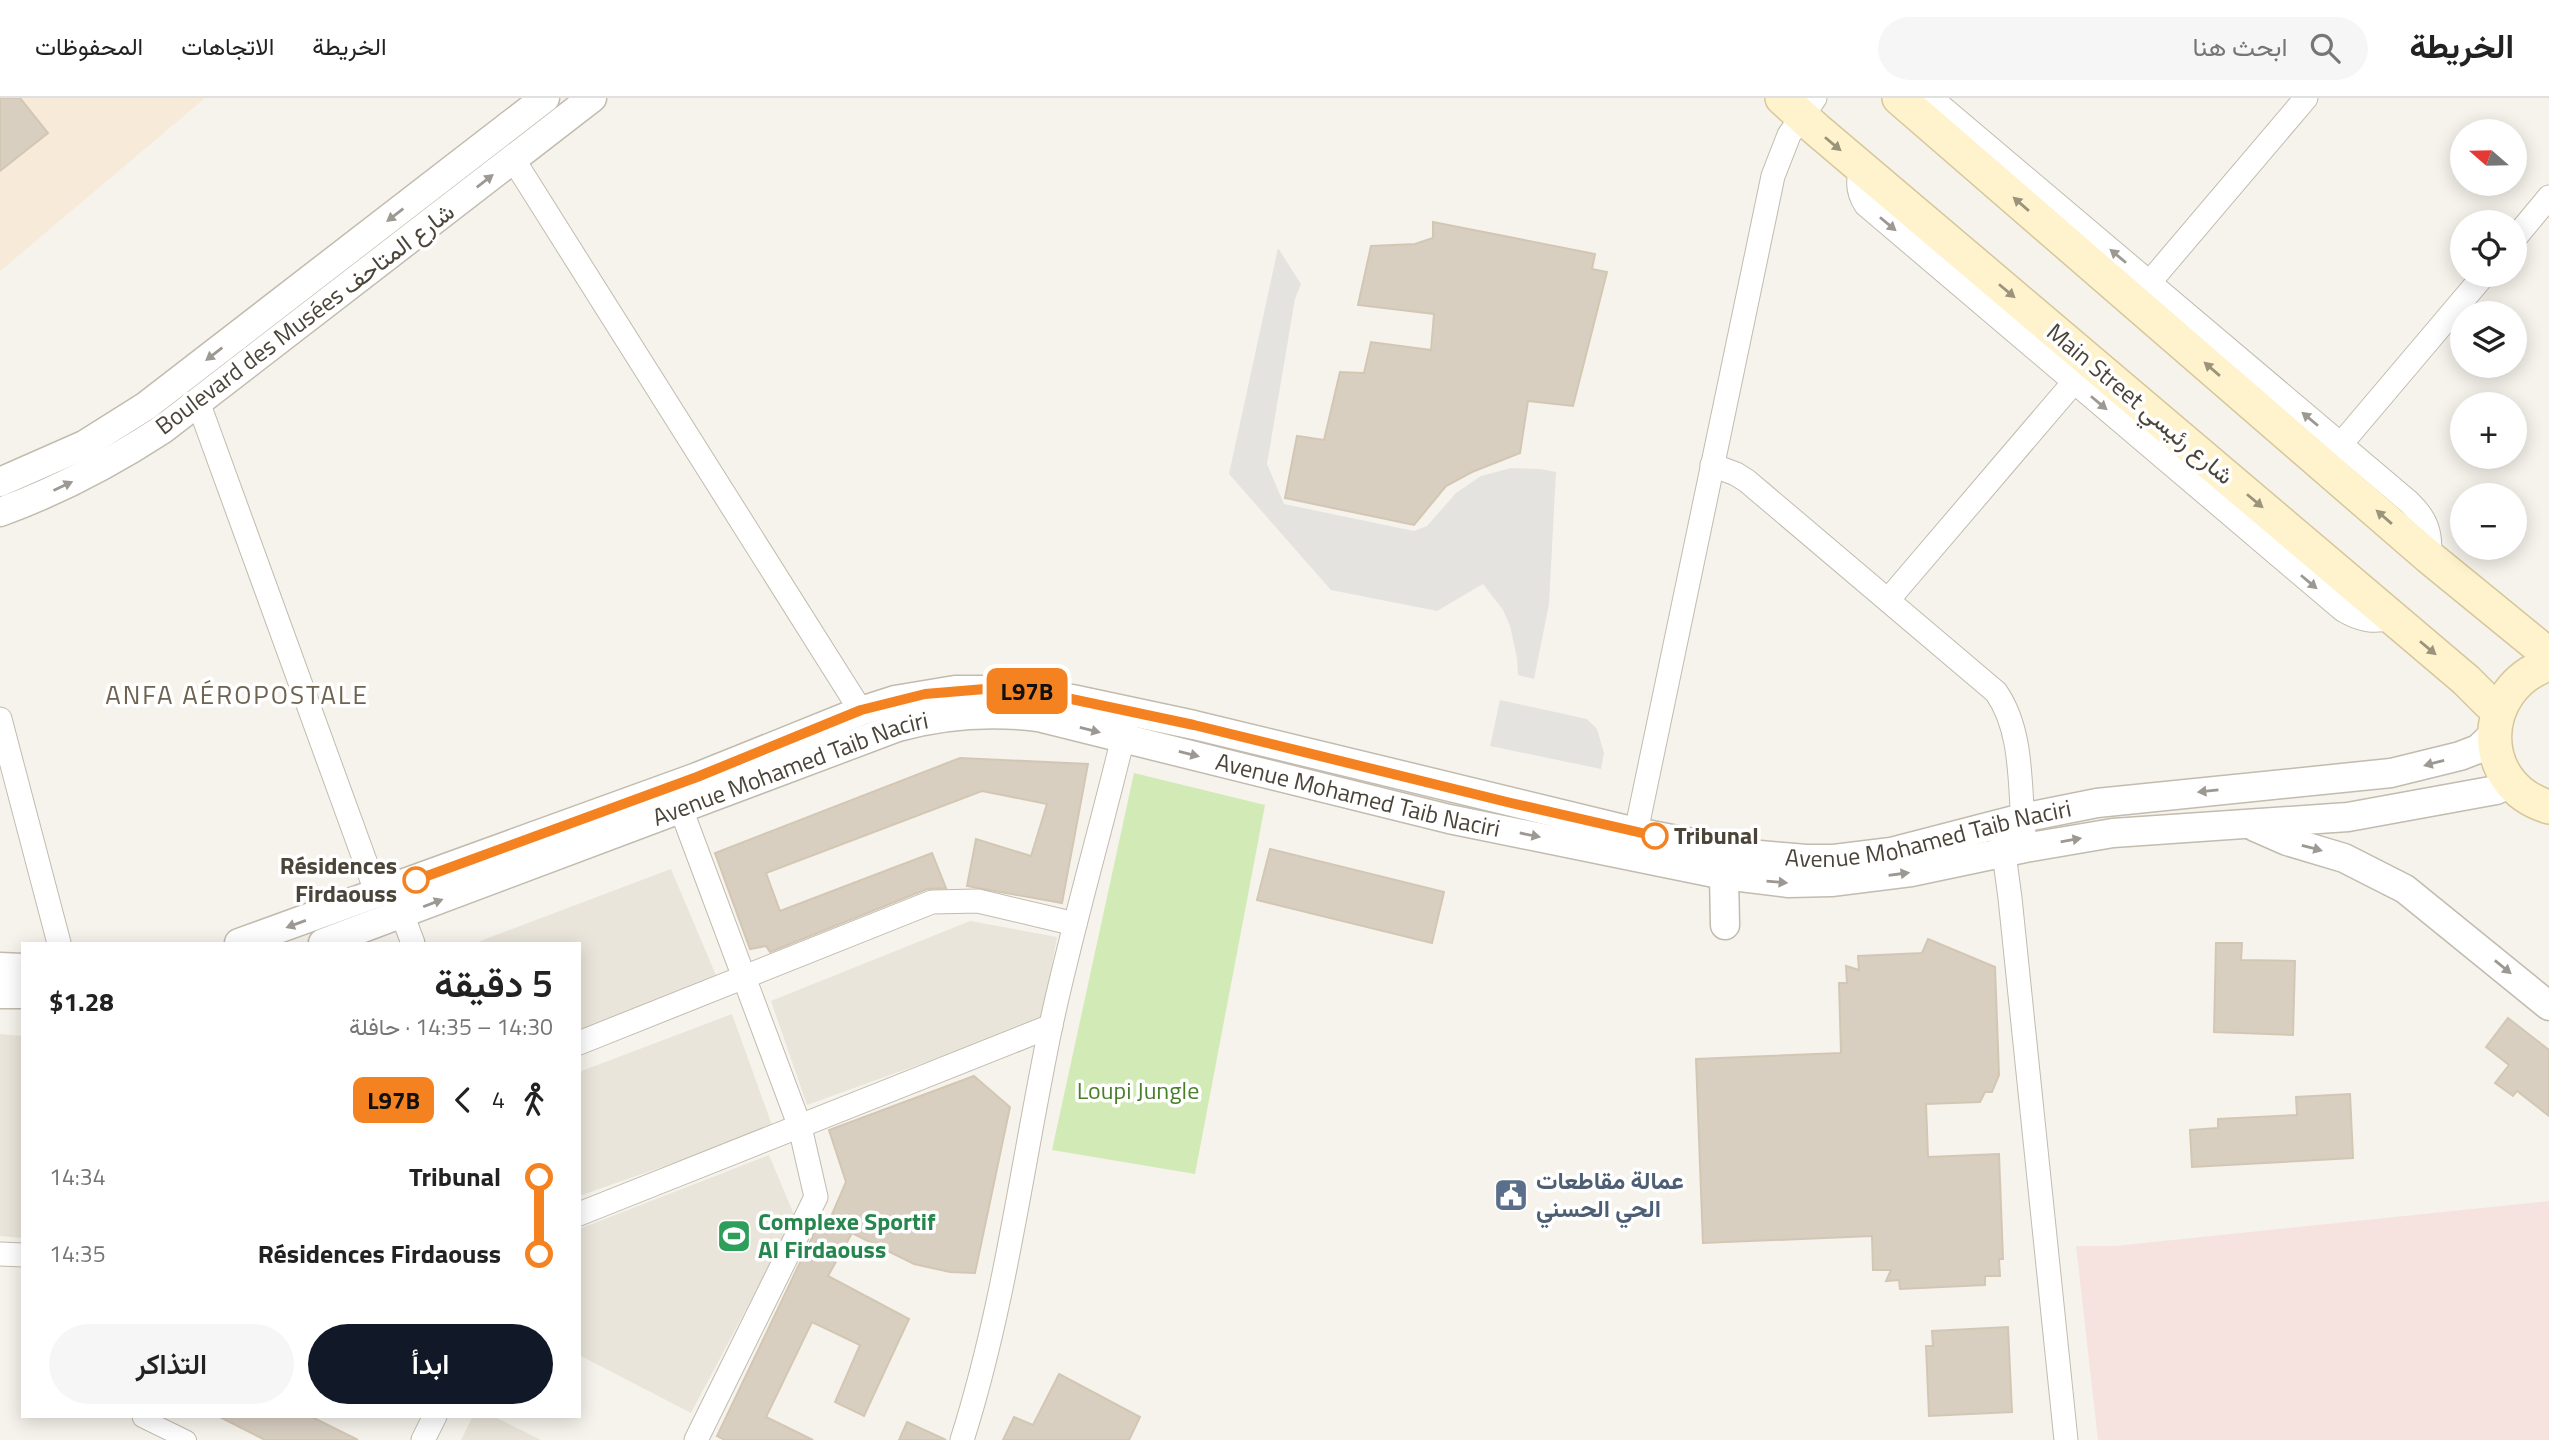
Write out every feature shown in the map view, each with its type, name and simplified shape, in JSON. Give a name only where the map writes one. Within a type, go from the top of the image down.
[{"type":"main road","points":[[1899,98],[2429,556],[2549,656]]},
{"type":"main road","name":"Main Street شارع رئيسي","points":[[1799,104],[1862,168],[2466,680],[2489,703],[2497,721]]},
{"type":"main road","points":[[2549,664],[2519,680],[2505,696],[2497,721],[2498,760],[2511,783],[2530,799],[2549,807]]},
{"type":"street","name":"Boulevard des Musées شارع المتاحف","points":[[0,482],[84,445],[146,406],[545,98]]},
{"type":"street","name":"Boulevard des Musées شارع المتاحف","points":[[0,512],[97,470],[163,429],[592,98]]},
{"type":"street","points":[[1931,98],[2409,502],[2423,517],[2430,534],[2429,556]]},
{"type":"street","points":[[2149,283],[2306,98]]},
{"type":"street","points":[[1636,832],[1773,176],[1799,104]]},
{"type":"street","points":[[513,159],[861,710]]},
{"type":"street","points":[[1862,168],[1858,183],[1866,205],[2074,382],[2343,610],[2372,621],[2392,618]]},
{"type":"street","points":[[2527,224],[2549,197]]},
{"type":"street","points":[[2341,444],[2474,287]]},
{"type":"street","points":[[1888,600],[2074,382]]},
{"type":"street","points":[[198,402],[377,894]]},
{"type":"street","points":[[1712,465],[1747,481],[1986,682],[2004,704],[2014,731],[2011,821],[2066,1440]]},
{"type":"street","name":"Avenue Mohamed Taib Naciri","points":[[242,942],[697,777],[861,710],[925,694],[985,689],[1043,693],[1126,725],[1448,819],[1724,875],[1790,883],[1831,882],[1911,872],[2113,833],[2301,821],[2377,813],[2496,790],[2511,783]]},
{"type":"street","name":"Avenue Mohamed Taib Naciri","points":[[326,942],[898,727],[952,715],[1009,714],[1126,725],[1636,832],[1749,854],[1806,859],[1834,859],[1891,852],[2011,821],[2097,803],[2391,772],[2460,756],[2477,749],[2497,721]]},
{"type":"street","points":[[0,719],[60,942]]},
{"type":"street","points":[[962,1440],[998,1309],[1051,1026],[1074,924],[1126,725]]},
{"type":"street","points":[[681,809],[800,1127],[815,1190],[814,1203],[696,1440]]},
{"type":"street","points":[[2249,824],[2287,841],[2344,858],[2395,883],[2424,902],[2549,1006]]},
{"type":"street","points":[[1724,875],[1725,925]]},
{"type":"street","points":[[581,1042],[932,902],[978,901],[1074,924]]},
{"type":"street","points":[[402,914],[412,942]]},
{"type":"street","points":[[0,967],[21,968]]},
{"type":"street","points":[[0,994],[21,994]]},
{"type":"street","points":[[581,1213],[1051,1026]]},
{"type":"street","points":[[0,1254],[21,1255]]},
{"type":"street","points":[[142,1418],[187,1440]]},
{"type":"street","points":[[423,1440],[434,1418]]},
{"type":"shaded area","points":[[0,98],[205,98],[0,271]]},
{"type":"shaded area","points":[[1278,248],[1301,284],[1295,299],[1267,464],[1284,504],[1414,531],[1427,526],[1456,493],[1481,476],[1511,468],[1556,472],[1549,604],[1534,679],[1518,675],[1510,626],[1503,610],[1483,584],[1437,611],[1331,590],[1229,474]]},
{"type":"shaded area","points":[[1500,700],[1587,719],[1597,729],[1604,753],[1601,769],[1490,746]]},
{"type":"shaded area","points":[[671,869],[718,980],[581,1032],[581,942],[478,942]]},
{"type":"shaded area","points":[[970,921],[1057,937],[1042,1020],[807,1105],[771,1001]]},
{"type":"shaded area","points":[[732,1014],[773,1128],[581,1195],[581,1071]]},
{"type":"shaded area","points":[[0,1034],[21,1036],[21,1238],[0,1236]]},
{"type":"shaded area","points":[[769,1155],[795,1217],[691,1413],[581,1356],[581,1228]]},
{"type":"shaded area","points":[[2549,1201],[2549,1440],[2098,1440],[2076,1246],[2115,1246]]},
{"type":"shaded area","points":[[472,1418],[497,1418],[541,1440],[461,1440]]},
{"type":"green space","name":"Loupi Jungle","points":[[1134,773],[1265,805],[1195,1174],[1052,1150]]},
{"type":"building","points":[[0,98],[20,98],[48,133],[0,171]]},
{"type":"building","points":[[1433,222],[1595,254],[1592,269],[1607,272],[1573,406],[1528,401],[1520,453],[1472,472],[1446,486],[1414,525],[1285,498],[1297,436],[1324,440],[1340,372],[1364,373],[1371,342],[1431,350],[1434,314],[1358,305],[1371,246],[1415,244],[1433,238]]},
{"type":"building","points":[[960,758],[1088,764],[1062,903],[967,886],[976,839],[1031,856],[1047,804],[982,791],[766,873],[780,911],[932,853],[946,888],[927,889],[770,952],[766,946],[750,949],[715,853]]},
{"type":"building","points":[[1270,849],[1444,892],[1432,943],[1257,900]]},
{"type":"building","points":[[1928,939],[1995,967],[1999,1075],[1992,1092],[1985,1092],[1980,1102],[1926,1104],[1928,1157],[1999,1154],[2003,1259],[1999,1259],[2000,1276],[1985,1276],[1985,1285],[1900,1289],[1899,1280],[1886,1281],[1891,1270],[1873,1270],[1872,1236],[1703,1243],[1696,1059],[1841,1053],[1839,983],[1847,983],[1846,966],[1859,970],[1858,956],[1922,953]]},
{"type":"building","points":[[2216,943],[2242,943],[2241,960],[2295,961],[2293,1035],[2214,1032]]},
{"type":"building","points":[[2508,1018],[2549,1050],[2549,1116],[2517,1091],[2513,1096],[2495,1083],[2509,1065],[2486,1047]]},
{"type":"building","points":[[974,1076],[1010,1107],[975,1273],[950,1272],[914,1264],[852,1233],[828,1276],[909,1319],[864,1416],[835,1402],[860,1345],[812,1322],[766,1417],[813,1440],[725,1440],[717,1436],[818,1225],[827,1226],[846,1182],[829,1130]]},
{"type":"building","points":[[2350,1094],[2353,1158],[2192,1167],[2190,1130],[2218,1128],[2218,1119],[2297,1115],[2296,1097]]},
{"type":"building","points":[[2008,1327],[2012,1412],[1929,1416],[1926,1346],[1933,1346],[1932,1331]]},
{"type":"building","points":[[1059,1374],[1140,1417],[1129,1440],[1003,1440],[1014,1417],[1033,1425]]},
{"type":"building","points":[[222,1418],[314,1418],[358,1440],[265,1440]]},
{"type":"building","points":[[907,1422],[946,1440],[899,1440]]},
{"type":"bus line","name":"L97B","points":[[416,880],[697,777],[861,710],[895,700],[955,690],[1043,693],[1194,725],[1655,836]]},
{"type":"place","name":"Tribunal","points":[[1655,836]]},
{"type":"place","name":"Résidences Firdaouss","points":[[416,880]]},
{"type":"place","name":"عمالة مقاطعات الحي الحسني","points":[[1511,1195]]},
{"type":"place","name":"Complexe Sportif Al Firdaouss","points":[[734,1236]]},
{"type":"district","name":"ANFA AÉROPOSTALE","points":[[237,695]]}]
